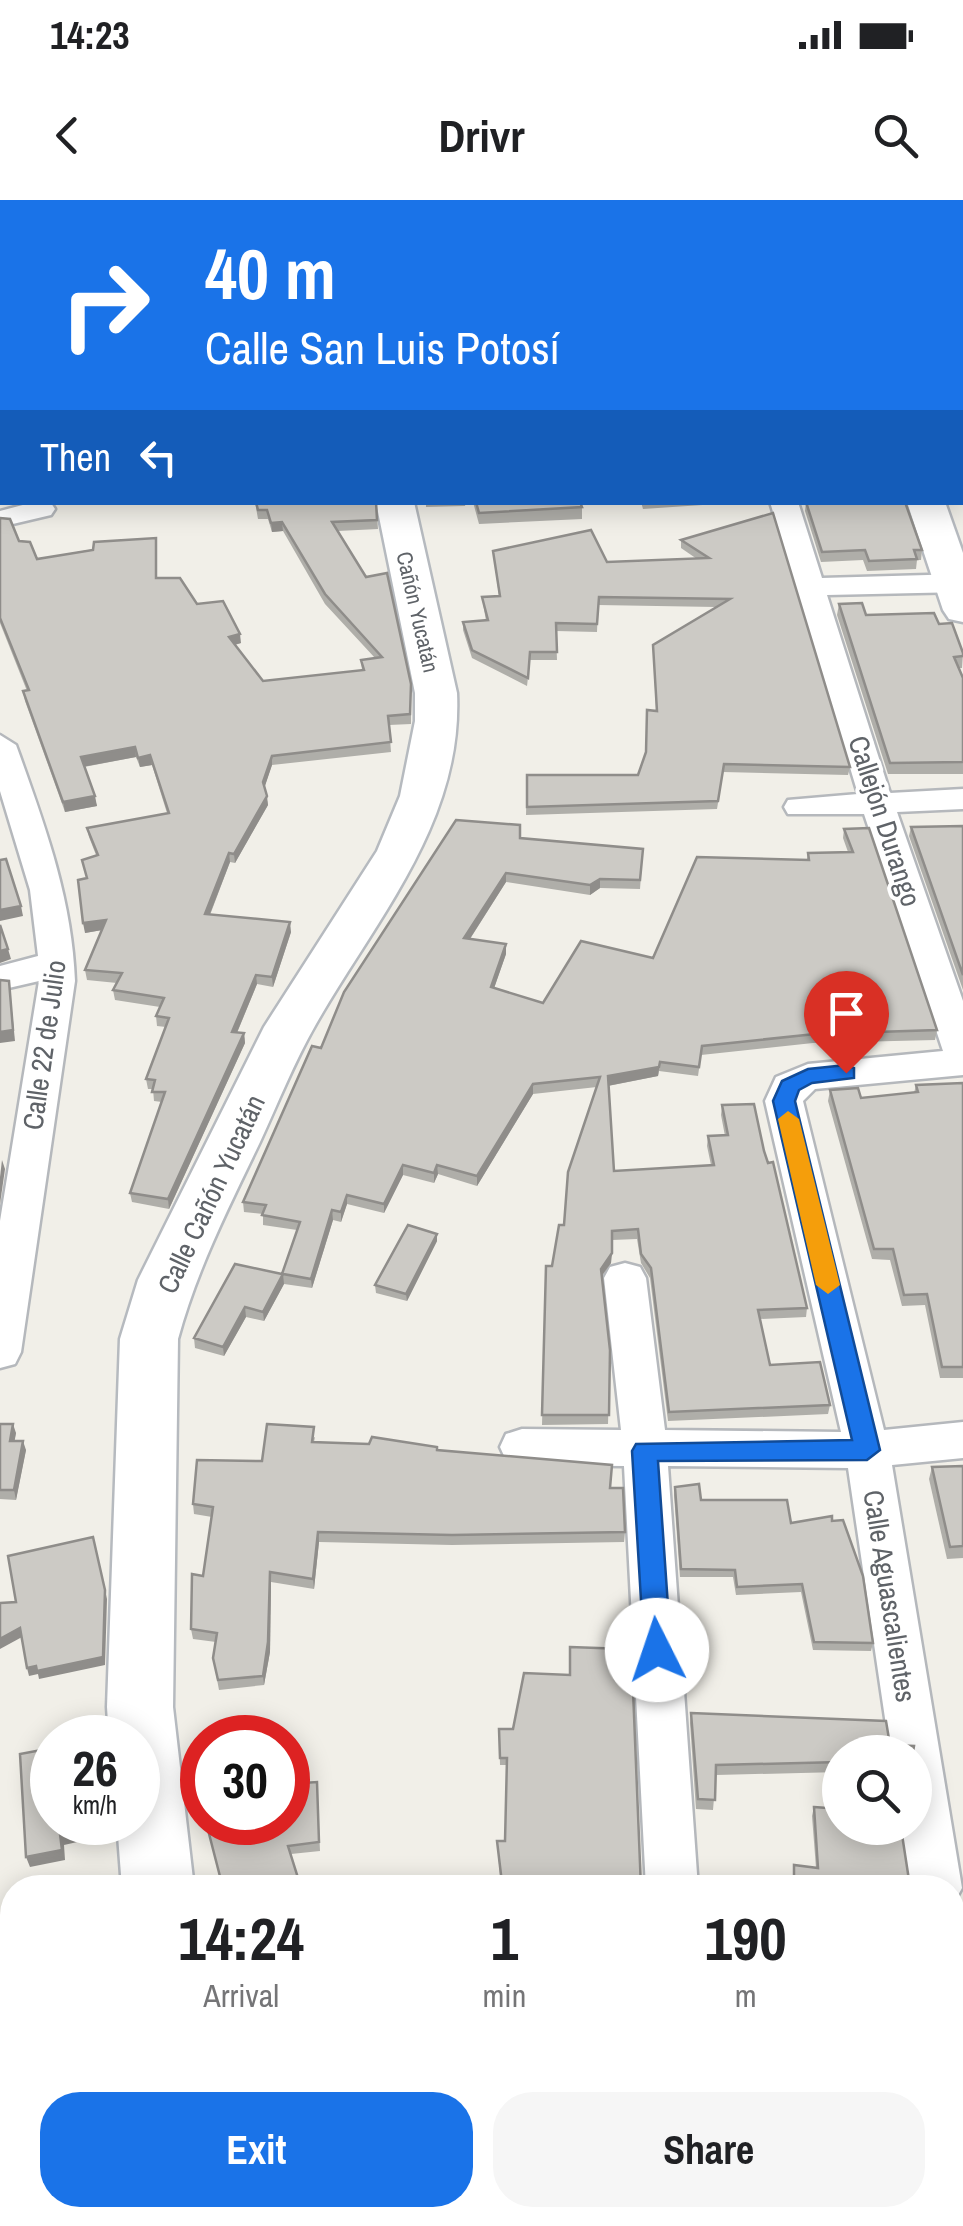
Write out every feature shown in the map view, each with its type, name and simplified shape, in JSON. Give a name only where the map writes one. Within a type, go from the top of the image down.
[{"type":"street","name":"Cañón Yucatán","points":[[396,505],[434,680],[437,722]]},
{"type":"street","name":"Callejón Durango","points":[[785,505],[877,803],[963,1058]]},
{"type":"street","points":[[812,587],[960,592],[927,505]]},
{"type":"street","points":[[0,519],[41,509]]},
{"type":"street","name":"Calle Cañón Yucatán","points":[[157,1875],[140,1707],[149,1340],[166,1280],[290,1028],[400,851],[422,796],[437,722]]},
{"type":"street","name":"Calle 22 de Julio","points":[[0,745],[16,841],[52,900],[57,963],[0,1352]]},
{"type":"street","points":[[800,807],[963,800]]},
{"type":"street","points":[[0,978],[57,963]]},
{"type":"street","name":"Calle Aguascalientes","points":[[912,1735],[867,1450],[784,1101],[789,1086],[808,1076],[963,1058]]},
{"type":"street","points":[[625,1278],[645,1451],[671,1875]]},
{"type":"street","points":[[522,1447],[867,1450],[963,1440]]},
{"type":"street","name":"Calle Aguascalientes","points":[[929,1845],[934,1875]]},
{"type":"building","points":[[257,505],[376,505],[377,520],[332,522],[366,577],[387,573],[411,684],[410,714],[388,716],[391,742],[272,756],[263,782],[267,796],[234,854],[229,853],[205,914],[290,922],[272,977],[256,975],[232,1032],[244,1033],[168,1199],[130,1193],[165,1092],[152,1092],[155,1080],[146,1079],[169,1018],[156,1016],[164,998],[113,990],[122,973],[85,970],[106,920],[83,923],[78,880],[87,878],[82,860],[98,855],[87,828],[169,813],[150,755],[138,758],[135,747],[81,757],[95,796],[63,802],[23,691],[29,690],[0,618],[0,518],[10,519],[19,541],[30,542],[37,559],[93,550],[94,542],[156,538],[156,578],[180,578],[197,604],[223,601],[240,634],[229,637],[263,681],[364,670],[361,660],[382,657],[325,594],[282,522],[271,523],[267,510],[258,510]]},
{"type":"building","points":[[477,505],[582,507],[479,513]]},
{"type":"building","points":[[807,505],[906,505],[922,550],[914,550],[917,559],[869,561],[865,550],[822,552]]},
{"type":"building","points":[[773,513],[850,767],[724,764],[718,801],[527,807],[527,775],[638,775],[646,752],[647,710],[657,711],[653,645],[730,599],[599,597],[597,624],[556,623],[557,652],[530,652],[528,678],[472,650],[463,622],[488,620],[482,597],[500,596],[493,551],[591,530],[607,562],[709,558],[681,540]]},
{"type":"building","points":[[862,603],[866,615],[934,613],[939,624],[952,623],[963,653],[954,657],[963,678],[963,762],[890,763],[839,604]]},
{"type":"building","points":[[456,820],[520,825],[520,838],[643,849],[640,880],[600,879],[590,885],[506,873],[464,938],[506,944],[491,987],[543,1003],[581,941],[653,958],[697,857],[809,860],[808,853],[853,852],[844,829],[869,828],[937,1030],[815,1034],[702,1046],[699,1067],[660,1062],[659,1067],[608,1076],[614,1171],[714,1165],[708,1136],[728,1135],[722,1105],[754,1104],[764,1151],[768,1163],[773,1162],[807,1308],[758,1310],[770,1365],[820,1362],[830,1405],[669,1412],[651,1268],[641,1254],[638,1229],[612,1231],[612,1253],[601,1269],[610,1350],[609,1415],[542,1415],[546,1266],[552,1266],[559,1225],[564,1225],[568,1172],[600,1077],[533,1084],[477,1176],[437,1165],[434,1173],[403,1165],[384,1204],[347,1195],[341,1212],[332,1210],[311,1279],[283,1274],[263,1312],[245,1307],[223,1347],[194,1338],[235,1264],[282,1274],[300,1222],[262,1215],[266,1205],[243,1202],[312,1046],[321,1048],[344,992]]},
{"type":"building","points":[[963,826],[963,975],[911,827]]},
{"type":"building","points":[[6,859],[21,906],[0,910],[0,860]]},
{"type":"building","points":[[0,925],[8,949],[0,951]]},
{"type":"building","points":[[0,980],[9,981],[13,1030],[0,1032]]},
{"type":"building","points":[[963,1083],[963,1367],[942,1367],[927,1294],[904,1295],[893,1249],[874,1249],[830,1090],[858,1088],[861,1098],[918,1092],[916,1085]]},
{"type":"building","points":[[408,1225],[437,1234],[406,1294],[375,1285]]},
{"type":"building","points":[[0,1424],[13,1424],[10,1441],[23,1441],[14,1490],[0,1490]]},
{"type":"building","points":[[267,1424],[314,1427],[312,1442],[369,1444],[372,1437],[437,1450],[612,1465],[610,1488],[623,1488],[625,1532],[318,1532],[313,1579],[270,1572],[263,1676],[218,1680],[213,1658],[217,1633],[191,1629],[192,1574],[203,1576],[213,1507],[193,1504],[197,1460],[262,1461]]},
{"type":"building","points":[[963,1466],[963,1546],[950,1547],[932,1467]]},
{"type":"building","points":[[699,1484],[701,1500],[787,1500],[791,1523],[832,1516],[832,1521],[843,1520],[863,1576],[873,1643],[814,1642],[802,1584],[737,1587],[735,1570],[681,1569],[675,1487]]},
{"type":"building","points":[[93,1537],[105,1590],[103,1657],[37,1671],[36,1666],[27,1668],[20,1628],[0,1639],[0,1603],[16,1602],[8,1556]]},
{"type":"building","points":[[570,1647],[625,1649],[626,1690],[633,1690],[640,1875],[501,1875],[497,1841],[505,1841],[507,1758],[500,1758],[499,1729],[513,1729],[524,1673],[570,1675]]},
{"type":"building","points":[[691,1713],[886,1721],[888,1735],[822,1735],[822,1762],[716,1765],[715,1800],[698,1799]]},
{"type":"building","points":[[30,1752],[30,1845],[61,1845],[62,1850],[26,1857],[20,1754]]},
{"type":"building","points":[[310,1782],[317,1782],[319,1842],[310,1843]]},
{"type":"building","points":[[814,1807],[822,1808],[822,1845],[904,1845],[908,1875],[794,1875],[794,1865],[818,1868]]},
{"type":"building","points":[[212,1845],[296,1845],[288,1846],[297,1875],[220,1875]]},
{"type":"slow traffic","points":[[788,1119],[828,1285]]},
{"type":"route","points":[[657,1650],[645,1451],[867,1450],[784,1101],[789,1086],[808,1076],[846,1073]]}]
